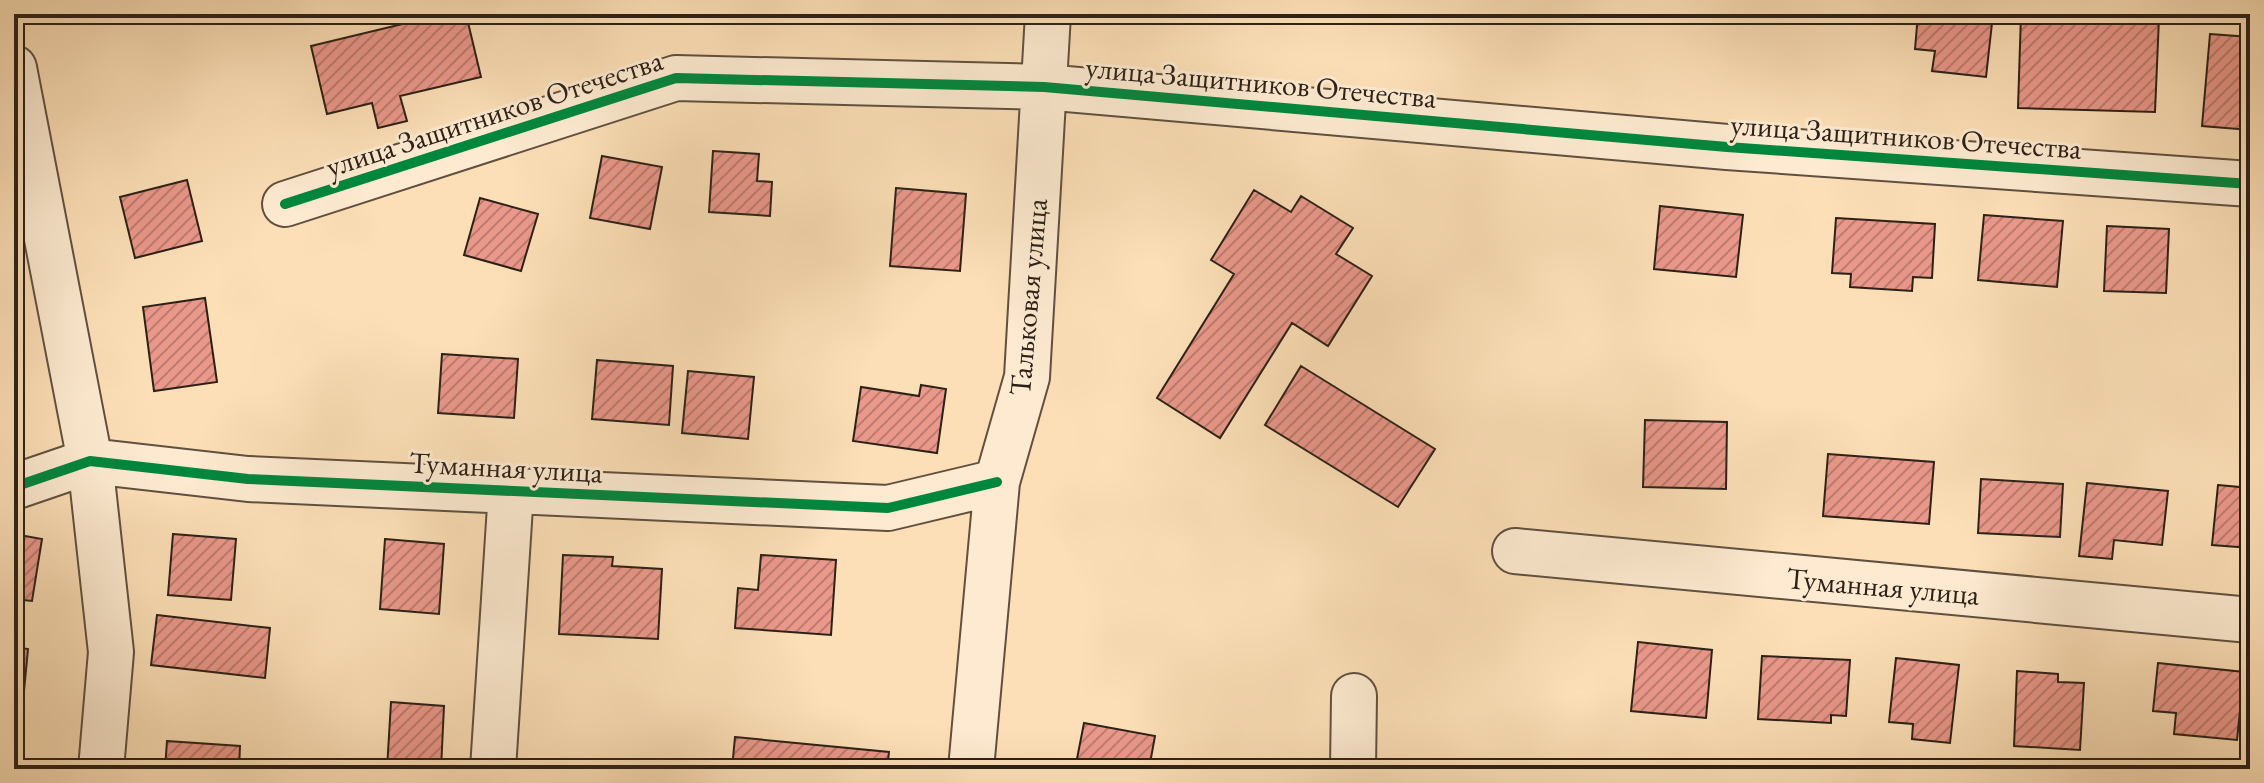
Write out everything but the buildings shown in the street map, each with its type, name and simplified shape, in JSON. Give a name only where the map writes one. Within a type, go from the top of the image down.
[{"type":"street","name":"Тальковая улица","points":[[971,769],[997,482],[1027,377],[1048,14]]},
{"type":"street","points":[[14,68],[90,461],[111,652],[101,769]]},
{"type":"street","name":"улица Защитников Отечества","points":[[285,204],[676,78],[1044,87],[1743,148],[2250,184]]},
{"type":"street","name":"Туманная улица","points":[[14,487],[90,461],[248,479],[888,508],[997,482]]},
{"type":"street","points":[[493,769],[511,491]]},
{"type":"street","name":"Туманная улица","points":[[1515,551],[2250,620]]},
{"type":"street","points":[[1353,769],[1354,696]]},
{"type":"cycle path","points":[[285,204],[676,78],[1044,87],[1727,147],[2250,184]]},
{"type":"cycle path","points":[[14,487],[90,461],[248,479],[888,508],[997,482]]}]
